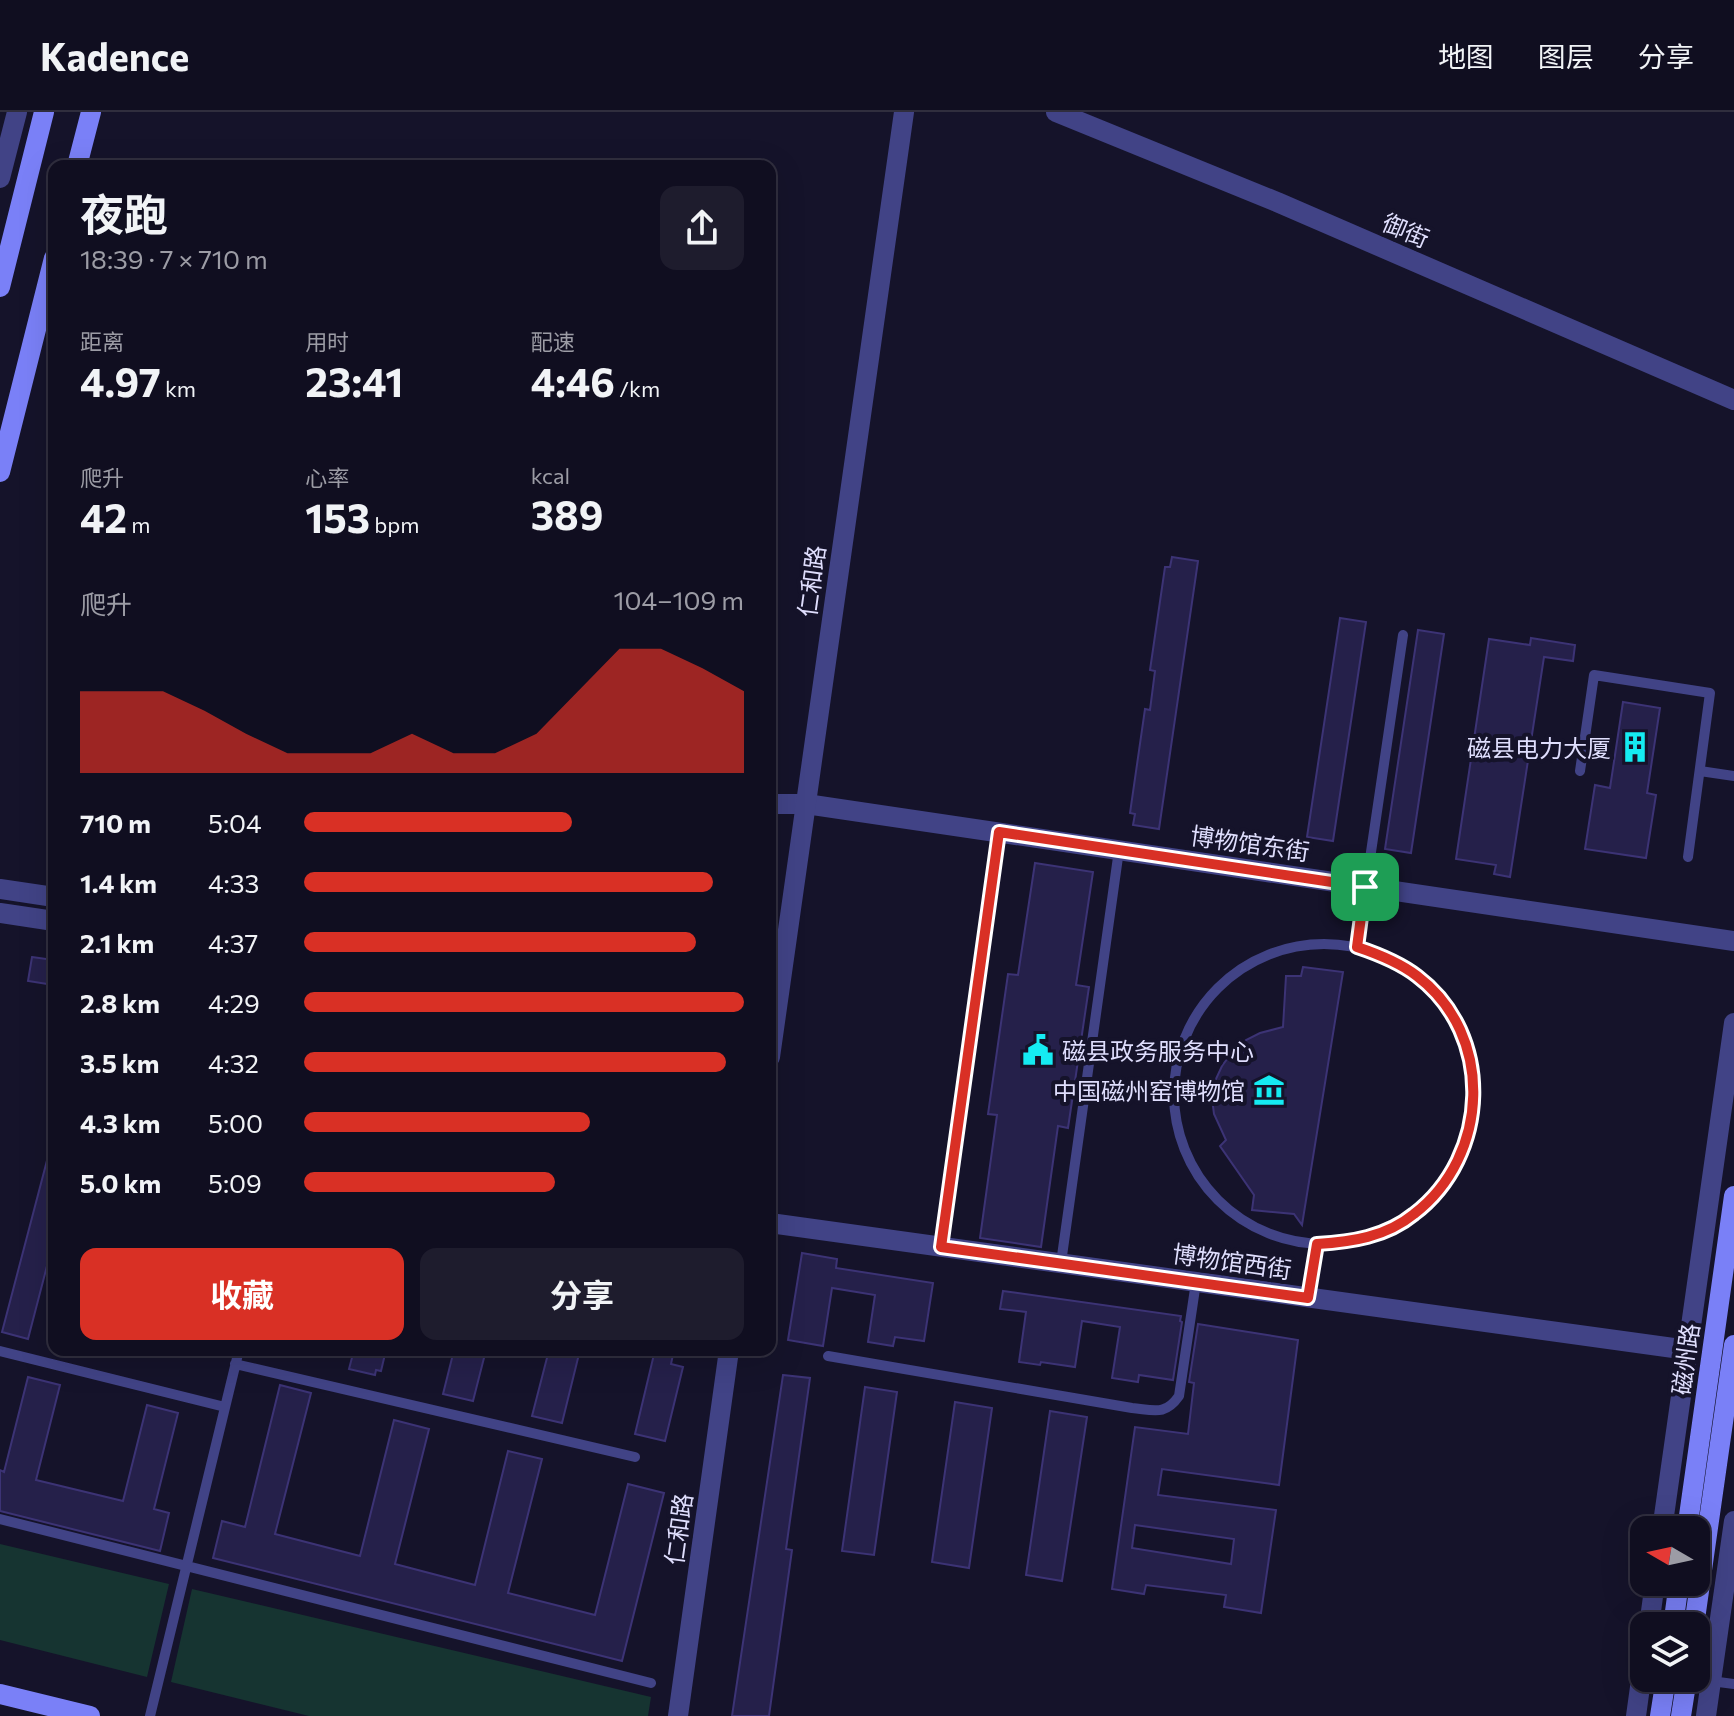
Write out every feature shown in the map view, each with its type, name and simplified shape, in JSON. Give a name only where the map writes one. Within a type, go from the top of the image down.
[{"type":"main road","points":[[0,287],[44,112]]},
{"type":"main road","points":[[79,160],[91,112]]},
{"type":"main road","points":[[0,472],[48,282]]},
{"type":"main road","name":"磁州路","points":[[1689,1516],[1734,1196]]},
{"type":"main road","points":[[1696,1612],[1734,1345]]},
{"type":"main road","points":[[1660,1716],[1664,1692]]},
{"type":"main road","points":[[1681,1716],[1685,1692]]},
{"type":"main road","points":[[0,1694],[90,1716]]},
{"type":"street","points":[[0,178],[17,112]]},
{"type":"street","name":"仁和路","points":[[776,1015],[904,112]]},
{"type":"street","name":"御街","points":[[1056,112],[1277,202],[1734,400]]},
{"type":"street","name":"博物馆东街","points":[[776,804],[806,804],[1734,941]]},
{"type":"street","points":[[0,889],[48,896]]},
{"type":"street","points":[[0,913],[48,920]]},
{"type":"street","points":[[1664,1516],[1734,1023]]},
{"type":"street","name":"博物馆西街","points":[[776,1224],[1688,1350]]},
{"type":"street","name":"仁和路","points":[[678,1716],[728,1356]]},
{"type":"street","points":[[1706,1716],[1734,1521]]},
{"type":"street","points":[[1636,1716],[1639,1692]]},
{"type":"lane","points":[[1357,947],[1403,635]]},
{"type":"lane","points":[[1580,771],[1594,675],[1710,693],[1688,857]]},
{"type":"lane","points":[[1700,771],[1734,776]]},
{"type":"lane","points":[[941,1247],[999,832]]},
{"type":"lane","points":[[1061,1263],[1119,850]]},
{"type":"lane","points":[[1320,943],[1357,947],[1389,958],[1418,976],[1442,1001],[1454,1020],[1471,1063],[1474,1097],[1470,1131],[1458,1163],[1438,1192],[1413,1215],[1383,1232],[1351,1242],[1317,1244],[1280,1238],[1247,1223],[1218,1200],[1195,1171],[1181,1138],[1174,1101],[1182,1047],[1208,998],[1235,973],[1267,955],[1302,945],[1320,943]]},
{"type":"lane","points":[[1308,1298],[1317,1244]]},
{"type":"lane","points":[[828,1356],[1163,1411],[1179,1396],[1196,1282]]},
{"type":"lane","points":[[0,1351],[225,1407]]},
{"type":"lane","points":[[150,1716],[237,1356]]},
{"type":"lane","points":[[235,1364],[635,1457]]},
{"type":"lane","points":[[0,1519],[651,1683]]},
{"type":"lane","points":[[1711,1681],[1734,1684]]},
{"type":"green space","points":[[0,1544],[169,1584],[147,1677],[0,1640]]},
{"type":"green space","points":[[192,1589],[651,1697],[648,1716],[309,1716],[171,1682]]},
{"type":"building","points":[[1172,557],[1198,561],[1159,829],[1133,825],[1135,814],[1130,813],[1145,709],[1150,710],[1155,671],[1150,670],[1165,567],[1170,567]]},
{"type":"building","points":[[1340,618],[1366,622],[1333,841],[1307,837]]},
{"type":"building","points":[[1418,630],[1444,634],[1411,853],[1385,849]]},
{"type":"building","points":[[1531,638],[1575,645],[1573,661],[1544,657],[1510,877],[1494,874],[1496,865],[1456,859],[1489,639],[1530,645]]},
{"type":"building","name":"磁县电力大厦","points":[[1623,702],[1660,708],[1647,793],[1656,795],[1646,858],[1585,849],[1595,785],[1610,788]]},
{"type":"building","name":"磁县政务服务中心","points":[[1035,863],[1093,872],[1076,985],[1089,987],[1068,1128],[1058,1126],[1041,1247],[980,1238],[997,1115],[988,1114],[1008,974],[1018,975]]},
{"type":"building","points":[[32,957],[48,959],[48,984],[28,981]]},
{"type":"building","name":"中国磁州窑博物馆","points":[[1303,967],[1343,972],[1302,1225],[1294,1214],[1252,1210],[1254,1195],[1220,1146],[1226,1140],[1214,1114],[1212,1098],[1215,1081],[1233,1051],[1260,1033],[1283,1027],[1286,976],[1301,976]]},
{"type":"building","points":[[48,1157],[48,1262],[28,1339],[2,1332]]},
{"type":"building","points":[[802,1253],[837,1259],[836,1268],[933,1283],[924,1341],[895,1337],[893,1346],[868,1342],[875,1295],[832,1288],[823,1346],[788,1340]]},
{"type":"building","points":[[1003,1291],[1181,1316],[1173,1380],[1139,1375],[1138,1382],[1112,1378],[1120,1327],[1082,1321],[1075,1367],[1019,1362],[1026,1312],[1000,1309]]},
{"type":"building","points":[[1198,1324],[1298,1340],[1279,1485],[1162,1469],[1158,1495],[1276,1510],[1261,1613],[1224,1607],[1226,1595],[1146,1585],[1144,1594],[1112,1589],[1135,1427],[1188,1434],[1194,1383],[1189,1382]],"holes":[[[1135,1525],[1234,1539],[1231,1564],[1132,1548]]]},
{"type":"building","points":[[352,1356],[385,1356],[381,1371],[376,1370],[375,1375],[349,1369]]},
{"type":"building","points":[[452,1356],[484,1356],[473,1401],[443,1394]]},
{"type":"building","points":[[547,1356],[579,1356],[562,1423],[532,1416]]},
{"type":"building","points":[[654,1356],[673,1356],[671,1364],[683,1367],[665,1441],[635,1434]]},
{"type":"building","points":[[783,1375],[810,1378],[786,1549],[792,1550],[769,1716],[732,1716]]},
{"type":"building","points":[[28,1377],[60,1385],[36,1480],[123,1501],[147,1405],[178,1413],[154,1509],[169,1513],[160,1551],[0,1511],[0,1470],[4,1472]]},
{"type":"building","points":[[280,1385],[311,1393],[275,1534],[360,1556],[394,1420],[429,1429],[395,1564],[475,1585],[508,1451],[542,1459],[508,1593],[595,1615],[628,1484],[664,1493],[622,1661],[213,1558],[222,1521],[245,1527]]},
{"type":"building","points":[[865,1387],[897,1392],[874,1555],[842,1551]]},
{"type":"building","points":[[955,1402],[992,1408],[969,1568],[932,1562]]},
{"type":"building","points":[[1050,1411],[1087,1417],[1062,1581],[1026,1575]]},
{"type":"place","name":"磁县电力大厦","points":[[1635,747]]},
{"type":"place","name":"磁县政务服务中心","points":[[1038,1050]]},
{"type":"place","name":"中国磁州窑博物馆","points":[[1269,1090]]},
{"type":"route","points":[[999,832],[1365,887],[1357,947],[1389,958],[1418,976],[1442,1001],[1460,1030],[1471,1063],[1474,1097],[1470,1131],[1458,1163],[1438,1192],[1413,1215],[1383,1232],[1351,1242],[1317,1244],[1308,1298],[941,1247],[999,832]]}]
